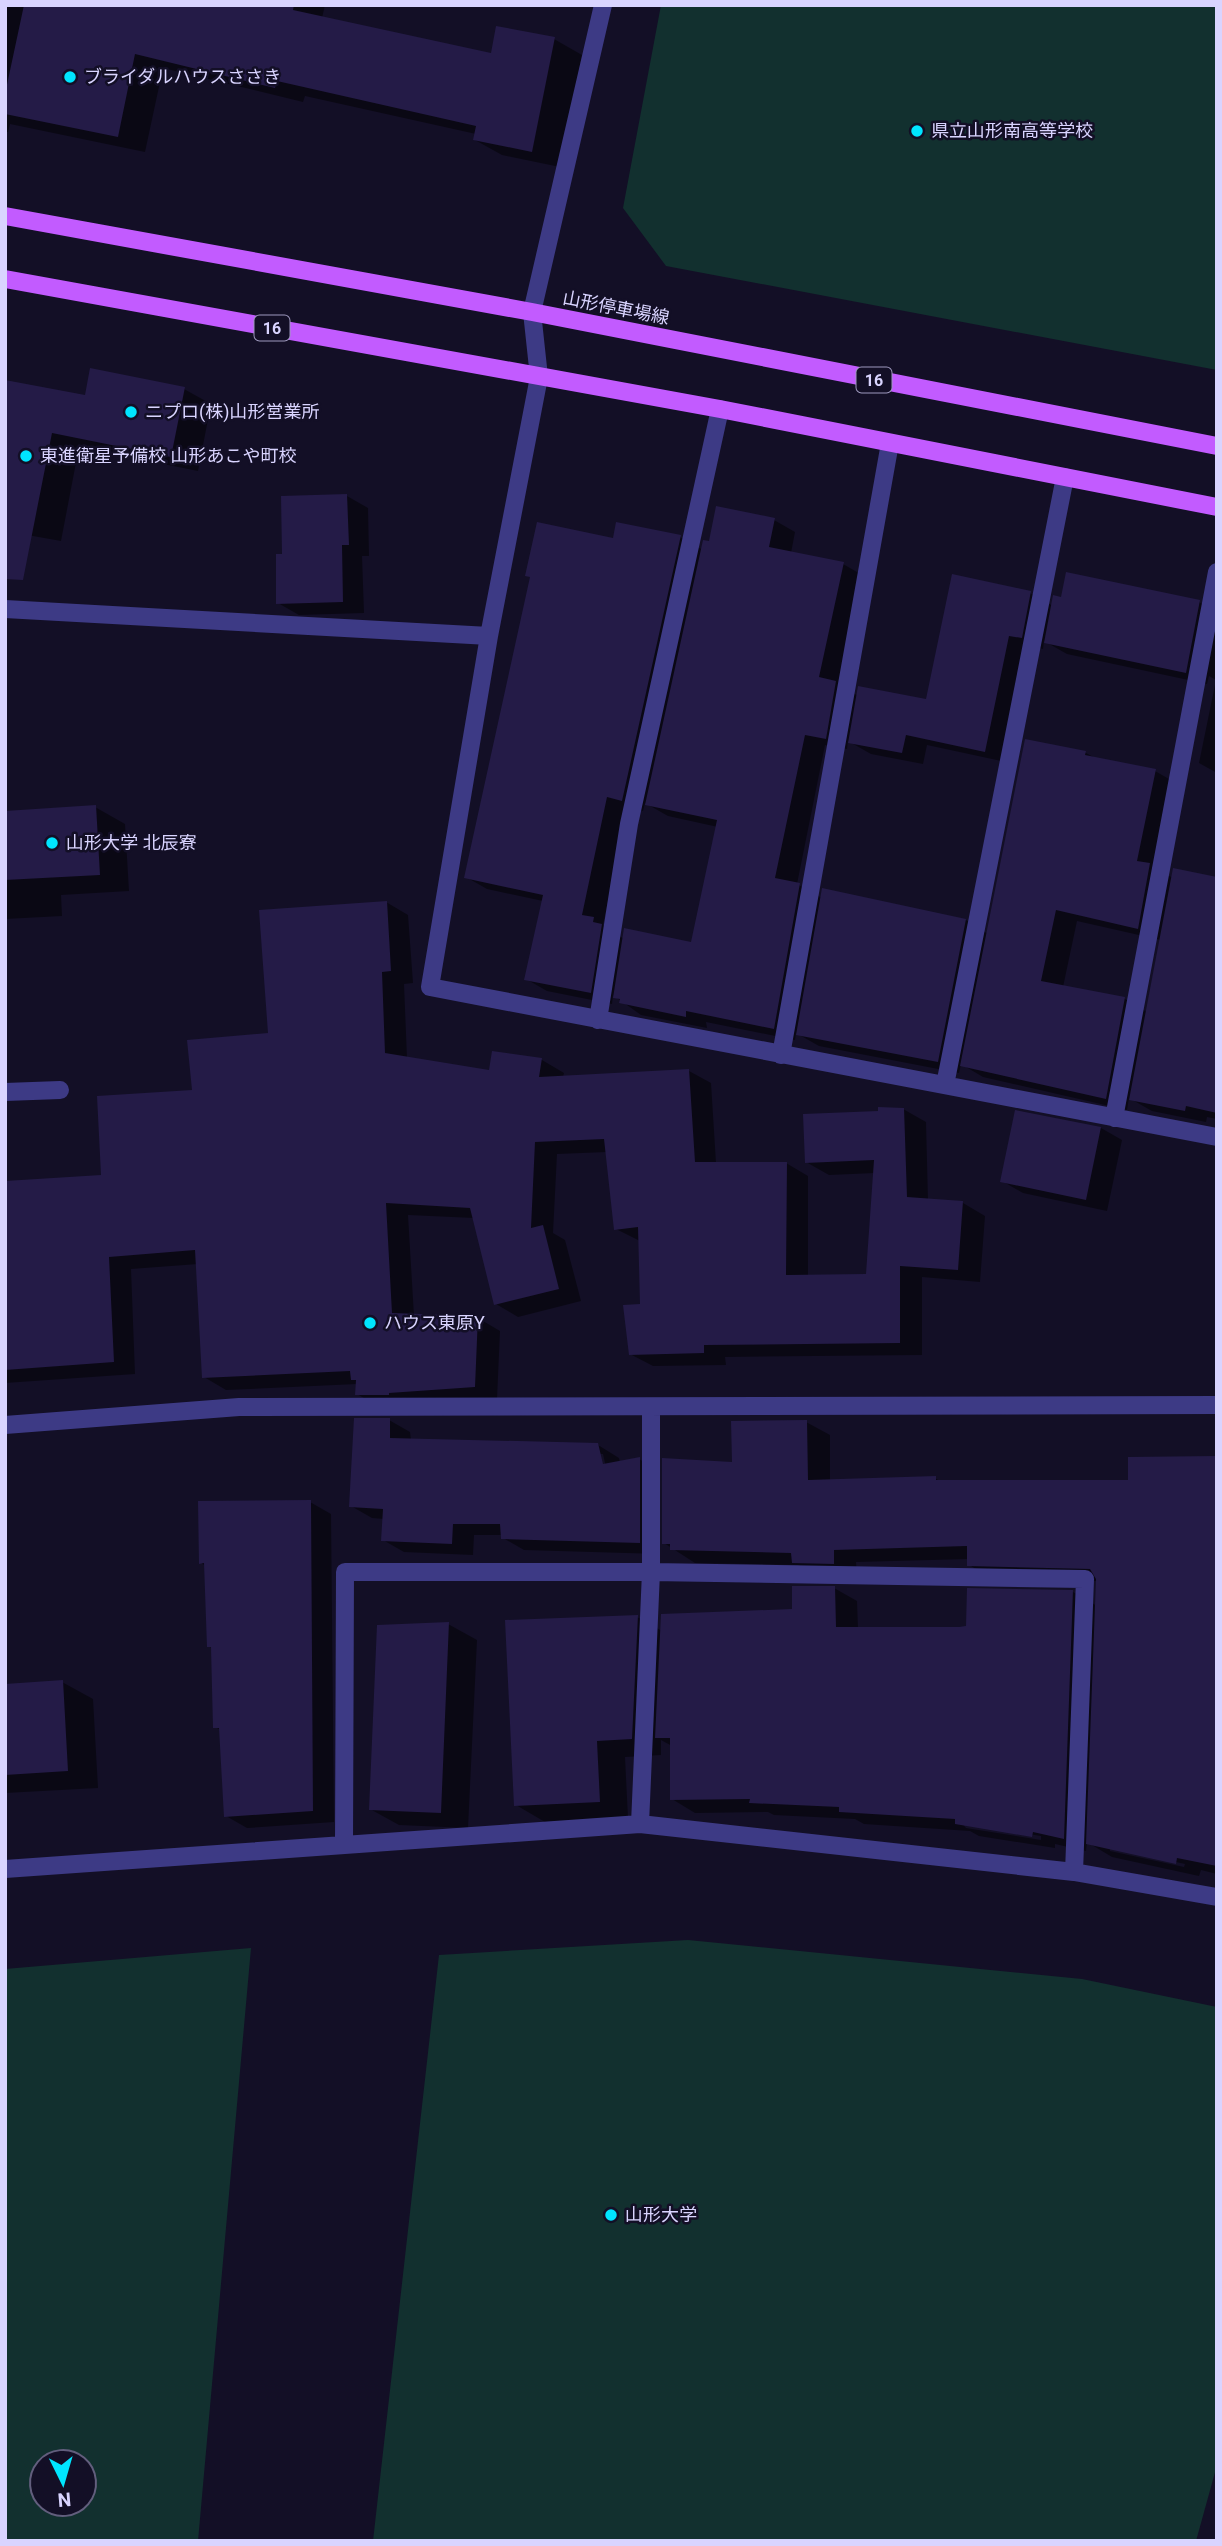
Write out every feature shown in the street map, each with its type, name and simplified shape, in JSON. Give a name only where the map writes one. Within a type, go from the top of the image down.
[{"type":"main road","name":"山形停車場線","points":[[5,216],[532,312],[1217,446]]},
{"type":"main road","name":"16","points":[[5,279],[720,410],[1217,508]]},
{"type":"street","points":[[603,5],[532,312],[539,377],[489,636],[430,987],[1217,1137]]},
{"type":"street","points":[[598,1020],[629,824],[720,410]]},
{"type":"street","points":[[781,1055],[890,443]]},
{"type":"street","points":[[945,1085],[1065,477]]},
{"type":"street","points":[[1114,1118],[1217,572]]},
{"type":"street","points":[[5,609],[489,636]]},
{"type":"street","points":[[5,1092],[60,1090]]},
{"type":"street","points":[[5,1425],[239,1406],[1217,1405]]},
{"type":"street","points":[[640,1824],[651,1572],[651,1407]]},
{"type":"street","points":[[344,1844],[345,1572],[651,1572],[1086,1579],[1074,1872]]},
{"type":"street","points":[[5,1869],[640,1824],[1074,1872],[1217,1896]]},
{"type":"green space","name":"県立山形南高等学校","points":[[661,5],[1217,5],[1217,370],[666,266],[623,208]]},
{"type":"green space","name":"山形大学","points":[[688,1940],[1082,1979],[1217,2007],[1217,2465],[1196,2541],[373,2541],[439,1955]]},
{"type":"green space","points":[[251,1948],[198,2541],[5,2541],[5,1969]]},
{"type":"building","points":[[24,5],[294,5],[293,10],[491,53],[496,26],[555,37],[532,152],[473,140],[476,126],[277,81],[275,88],[135,54],[118,137],[5,114],[5,94]]},
{"type":"building","points":[[90,368],[185,387],[171,457],[52,433],[23,580],[5,579],[5,380],[85,395]]},
{"type":"building","points":[[347,494],[349,545],[342,545],[343,602],[276,604],[276,554],[282,554],[281,496]]},
{"type":"building","points":[[716,506],[775,518],[769,547],[844,562],[819,677],[836,681],[826,739],[805,735],[775,878],[800,883],[774,1029],[686,1011],[686,1017],[619,1003],[620,999],[613,998],[624,928],[691,942],[717,820],[645,805],[703,540],[709,541]]},
{"type":"building","points":[[537,522],[613,538],[616,522],[681,535],[622,801],[607,797],[582,915],[594,917],[593,922],[602,924],[591,993],[524,980],[543,895],[464,878],[530,577],[525,576]]},
{"type":"building","points":[[1066,572],[1200,600],[1186,673],[1044,643],[1053,595],[1061,597]]},
{"type":"building","points":[[952,574],[1031,591],[1022,638],[1009,636],[985,752],[906,735],[902,753],[848,743],[858,686],[926,699]]},
{"type":"building","points":[[1025,739],[1086,751],[1085,755],[1156,769],[1137,861],[1150,863],[1138,929],[1056,910],[1041,981],[1125,997],[1106,1099],[960,1066]]},
{"type":"building","name":"山形大学 北辰寮","points":[[96,805],[100,875],[5,880],[5,811]]},
{"type":"building","points":[[1173,868],[1217,877],[1217,1113],[1186,1106],[1185,1111],[1129,1100]]},
{"type":"building","points":[[822,888],[966,919],[938,1062],[796,1035]]},
{"type":"building","points":[[387,901],[391,971],[382,972],[385,1053],[489,1070],[492,1051],[542,1058],[539,1077],[689,1069],[695,1162],[787,1162],[786,1275],[866,1274],[874,1160],[805,1163],[803,1114],[878,1111],[878,1107],[904,1108],[907,1197],[963,1201],[958,1270],[900,1266],[900,1343],[704,1345],[704,1353],[629,1355],[623,1305],[640,1304],[638,1227],[614,1230],[604,1139],[535,1142],[531,1228],[543,1225],[559,1289],[494,1305],[470,1208],[386,1203],[392,1313],[478,1316],[475,1387],[389,1395],[355,1395],[356,1380],[351,1380],[350,1371],[202,1378],[195,1250],[109,1257],[114,1362],[5,1370],[5,1181],[101,1175],[97,1096],[192,1090],[187,1040],[268,1033],[259,910]]},
{"type":"building","points":[[1015,1110],[1101,1127],[1086,1200],[1000,1182]]},
{"type":"building","points":[[354,1418],[390,1418],[390,1438],[598,1443],[603,1464],[640,1457],[640,1543],[501,1539],[500,1524],[453,1524],[452,1544],[381,1541],[383,1509],[349,1507]]},
{"type":"building","points":[[807,1420],[808,1480],[936,1476],[936,1480],[1128,1480],[1128,1457],[1217,1456],[1217,1866],[1177,1858],[1176,1864],[1086,1844],[1096,1579],[1090,1569],[967,1566],[967,1546],[834,1550],[834,1564],[792,1563],[791,1553],[670,1550],[670,1544],[662,1544],[662,1458],[732,1462],[731,1421]]},
{"type":"building","points":[[311,1500],[313,1811],[224,1817],[219,1728],[213,1728],[211,1647],[207,1647],[204,1563],[199,1564],[198,1501]]},
{"type":"building","points":[[792,1586],[835,1586],[836,1627],[966,1626],[967,1588],[1073,1590],[1064,1839],[1033,1832],[1032,1837],[955,1824],[955,1819],[839,1812],[839,1807],[749,1803],[750,1799],[670,1800],[670,1738],[655,1738],[661,1614],[792,1609]]},
{"type":"building","points":[[638,1615],[632,1739],[597,1741],[600,1802],[514,1806],[505,1620]]},
{"type":"building","points":[[449,1622],[441,1813],[369,1810],[377,1625]]},
{"type":"building","points":[[63,1680],[68,1771],[5,1775],[5,1684]]},
{"type":"place","name":"ブライダルハウスささき","points":[[70,77]]},
{"type":"place","name":"県立山形南高等学校","points":[[917,131]]},
{"type":"place","name":"ニプロ(株)山形営業所","points":[[131,412]]},
{"type":"place","name":"東進衛星予備校 山形あこや町校","points":[[26,456]]},
{"type":"place","name":"山形大学 北辰寮","points":[[52,843]]},
{"type":"place","name":"ハウス東原Y","points":[[370,1323]]},
{"type":"place","name":"山形大学","points":[[611,2215]]}]
